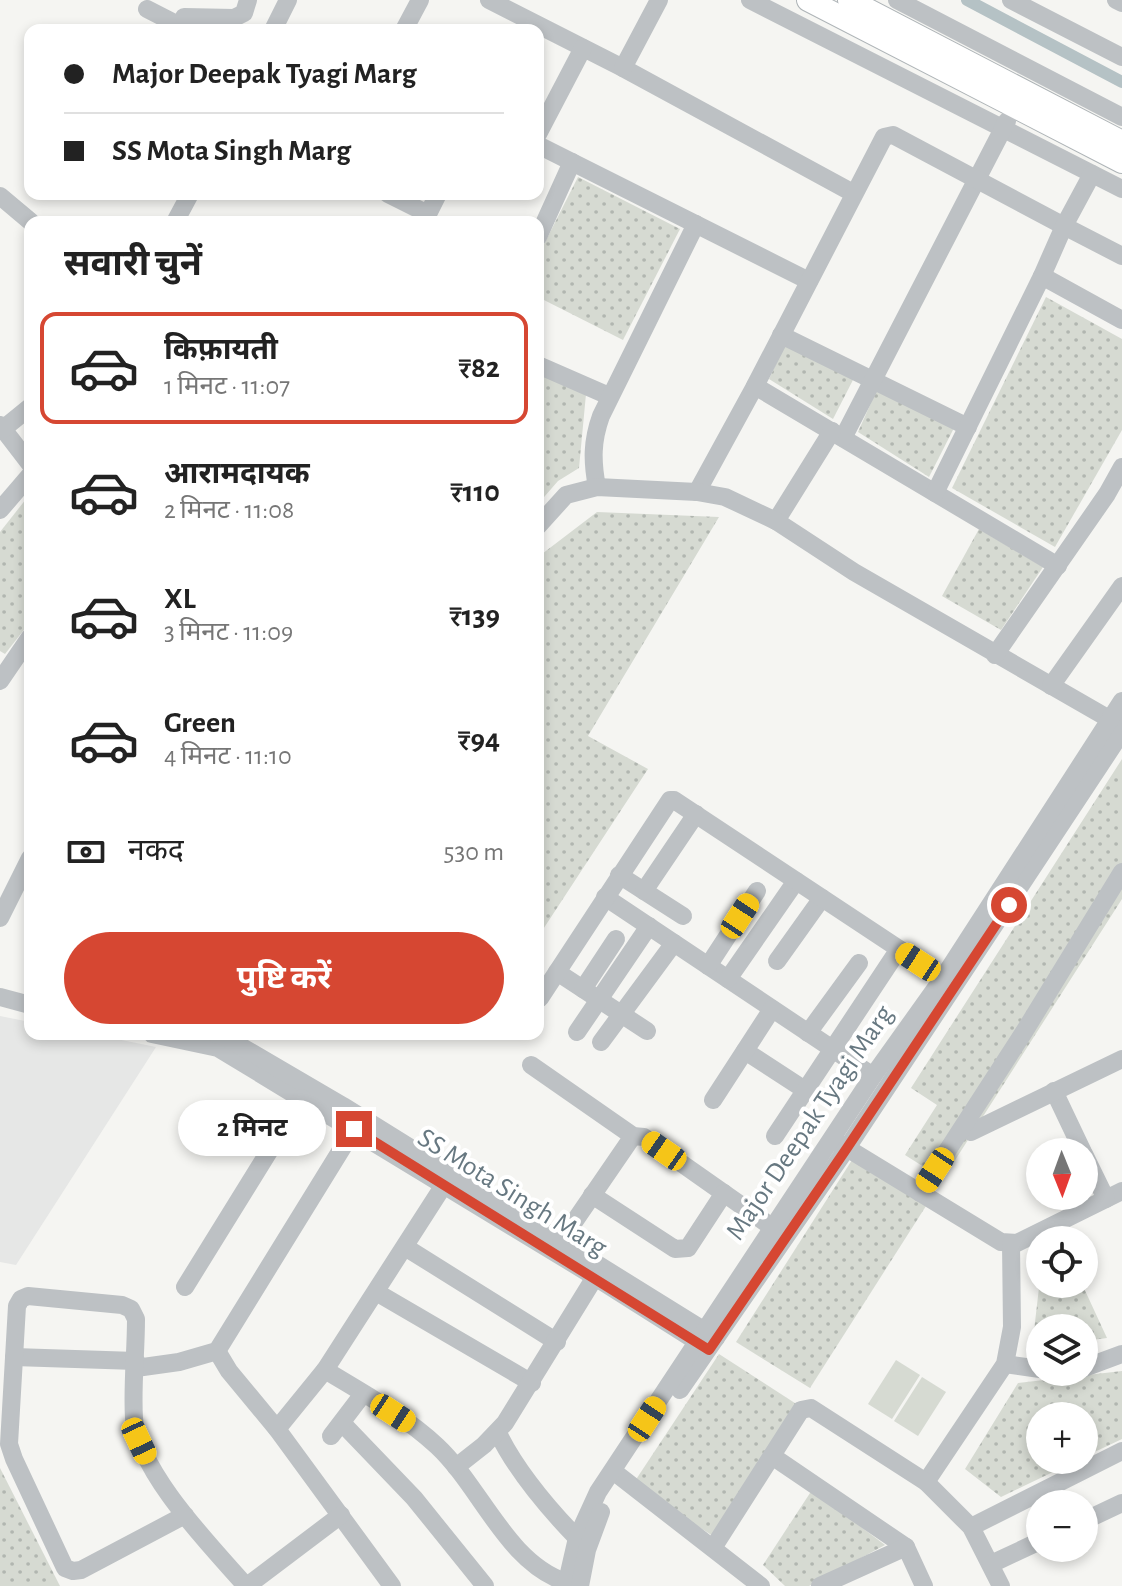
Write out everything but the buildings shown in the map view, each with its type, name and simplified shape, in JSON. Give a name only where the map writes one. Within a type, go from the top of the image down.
[{"type":"main road","points":[[808,0],[1122,162]]},
{"type":"main road","points":[[849,0],[891,6],[1118,122]]},
{"type":"street","points":[[147,9],[185,19],[234,18],[244,13],[248,0]]},
{"type":"street","points":[[276,24],[288,0]]},
{"type":"street","points":[[407,24],[420,0]]},
{"type":"street","points":[[489,0],[524,24]]},
{"type":"street","points":[[623,68],[659,0]]},
{"type":"street","points":[[750,0],[1122,189]]},
{"type":"street","points":[[1011,0],[1122,57]]},
{"type":"street","points":[[1116,0],[1122,3]]},
{"type":"street","points":[[544,33],[623,68],[853,193]]},
{"type":"street","points":[[544,123],[583,48]]},
{"type":"street","points":[[776,521],[873,380],[1014,107]]},
{"type":"street","points":[[697,492],[755,386],[880,141],[888,134],[1122,256]]},
{"type":"street","points":[[544,148],[809,281]]},
{"type":"street","points":[[544,224],[572,162]]},
{"type":"street","points":[[935,493],[1092,174]]},
{"type":"street","points":[[0,196],[24,216]]},
{"type":"street","points":[[398,200],[423,216]]},
{"type":"street","points":[[597,487],[592,462],[593,438],[609,396],[696,224]]},
{"type":"street","points":[[1042,276],[1122,320]]},
{"type":"street","points":[[781,335],[968,427]]},
{"type":"street","points":[[544,368],[609,396]]},
{"type":"street","points":[[755,386],[1058,566]]},
{"type":"street","points":[[24,411],[1,427],[24,456]]},
{"type":"street","points":[[995,655],[1107,494],[1122,467]]},
{"type":"street","points":[[0,510],[24,482]]},
{"type":"street","points":[[544,519],[566,495],[597,487],[697,492],[739,502],[776,521],[854,572],[1118,726]]},
{"type":"street","points":[[1051,686],[1122,586]]},
{"type":"street","points":[[0,681],[24,646]]},
{"type":"street","name":"Major Deepak Tyagi Marg","points":[[571,1585],[577,1538],[594,1501],[617,1474],[1118,726],[1122,701]]},
{"type":"street","name":"Major Deepak Tyagi Marg","points":[[707,1340],[772,1227],[839,1144],[873,1076],[1118,726]]},
{"type":"street","points":[[544,992],[666,802],[674,800],[943,978]]},
{"type":"street","points":[[644,891],[696,814]]},
{"type":"street","points":[[0,918],[24,870]]},
{"type":"street","points":[[920,1193],[1122,872]]},
{"type":"street","points":[[619,875],[683,916]]},
{"type":"street","points":[[728,979],[796,881]]},
{"type":"street","points":[[708,966],[757,891]]},
{"type":"street","points":[[605,897],[873,1076]]},
{"type":"street","points":[[777,961],[822,898]]},
{"type":"street","points":[[589,922],[634,950]]},
{"type":"street","points":[[577,1032],[649,926]]},
{"type":"street","points":[[583,989],[616,939]]},
{"type":"street","points":[[601,1042],[674,943]]},
{"type":"street","points":[[775,1136],[899,949]]},
{"type":"street","points":[[808,1033],[859,963]]},
{"type":"street","points":[[557,972],[647,1031]]},
{"type":"street","points":[[0,985],[24,991]]},
{"type":"street","points":[[0,997],[24,1003]]},
{"type":"street","points":[[713,1100],[772,1009]]},
{"type":"street","name":"SS Mota Singh Marg","points":[[180,1040],[218,1048],[354,1129],[561,1241],[707,1340]]},
{"type":"street","name":"SS Mota Singh Marg","points":[[230,1040],[317,1091],[595,1277],[707,1340]]},
{"type":"street","points":[[745,1051],[805,1090]]},
{"type":"street","points":[[971,1132],[1122,1059]]},
{"type":"street","points":[[531,1065],[633,1136],[644,1137],[772,1227]]},
{"type":"street","points":[[1054,1091],[1077,1138]]},
{"type":"street","points":[[185,1287],[302,1098]]},
{"type":"street","points":[[14,1357],[136,1364],[179,1362],[217,1351],[354,1129]]},
{"type":"street","points":[[561,1241],[633,1136]]},
{"type":"street","points":[[839,1144],[992,1238],[1011,1243],[1114,1195],[1098,1173]]},
{"type":"street","points":[[277,1429],[325,1370],[448,1179]]},
{"type":"street","points":[[592,1195],[675,1249],[682,1250],[688,1248],[724,1193]]},
{"type":"street","points":[[926,1482],[1005,1364],[1012,1327],[1011,1243]]},
{"type":"street","points":[[405,1247],[557,1342]]},
{"type":"street","points":[[456,1467],[498,1433],[532,1383],[595,1277]]},
{"type":"street","points":[[376,1292],[532,1383]]},
{"type":"street","points":[[185,1515],[81,1570],[65,1568],[9,1444],[17,1306],[21,1299],[28,1296],[122,1305],[131,1309],[136,1319],[134,1419],[139,1441],[149,1463],[185,1515],[247,1586],[341,1515]]},
{"type":"street","points":[[217,1351],[392,1586]]},
{"type":"street","points":[[1098,1363],[1122,1354]]},
{"type":"street","points":[[1005,1364],[1026,1367]]},
{"type":"street","points":[[325,1370],[430,1440],[456,1467],[526,1559],[546,1575],[571,1585]]},
{"type":"street","points":[[363,1394],[337,1430],[414,1498],[485,1586]]},
{"type":"street","points":[[713,1548],[801,1410],[811,1408],[926,1482],[971,1527],[1001,1586]]},
{"type":"street","points":[[498,1433],[506,1450],[550,1510],[577,1538]]},
{"type":"street","points":[[971,1527],[1122,1451]]},
{"type":"street","points":[[772,1456],[906,1547],[924,1586]]},
{"type":"street","points":[[617,1474],[761,1586]]},
{"type":"street","name":"Major Deepak Tyagi Marg","points":[[571,1585],[583,1566],[617,1474]]},
{"type":"street","points":[[1098,1514],[1122,1503]]},
{"type":"street","points":[[820,1586],[906,1547]]},
{"type":"street","points":[[991,1564],[1026,1548]]},
{"type":"shaded area","points":[[578,177],[680,229],[623,340],[544,300],[544,244]]},
{"type":"shaded area","points":[[1046,297],[1122,339],[1122,430],[1055,547],[952,488]]},
{"type":"shaded area","points":[[786,342],[855,376],[833,419],[769,379]]},
{"type":"shaded area","points":[[544,373],[586,394],[579,468],[558,481],[544,497]]},
{"type":"shaded area","points":[[878,387],[955,426],[929,477],[858,432]]},
{"type":"shaded area","points":[[24,502],[24,630],[5,654],[0,651],[0,532]]},
{"type":"shaded area","points":[[597,512],[719,517],[588,736],[648,769],[544,928],[544,552]]},
{"type":"shaded area","points":[[979,529],[1043,567],[1001,630],[942,596]]},
{"type":"shaded area","points":[[1122,759],[1122,899],[943,1179],[905,1155],[937,1105],[911,1088]]},
{"type":"shaded area","points":[[0,1016],[24,1021],[24,1040],[122,1040],[156,1047],[16,1265],[0,1262]]},
{"type":"shaded area","points":[[852,1160],[926,1206],[810,1388],[736,1342]]},
{"type":"shaded area","points":[[1038,1298],[1088,1298],[1096,1314],[1036,1314]]},
{"type":"shaded area","points":[[1098,1319],[1107,1338],[1098,1339]]},
{"type":"shaded area","points":[[719,1354],[801,1407],[716,1538],[633,1484]]},
{"type":"shaded area","points":[[896,1360],[920,1375],[892,1419],[868,1404]]},
{"type":"shaded area","points":[[1122,1371],[1122,1439],[1098,1450],[1098,1402],[1026,1402],[1026,1474],[1049,1474],[1001,1497],[965,1469],[1018,1383],[1026,1382],[1026,1386],[1098,1386],[1098,1374]]},
{"type":"shaded area","points":[[922,1377],[946,1392],[918,1436],[894,1421]]},
{"type":"shaded area","points":[[0,1468],[60,1586],[0,1586]]},
{"type":"shaded area","points":[[812,1490],[885,1545],[809,1586],[785,1586],[763,1565]]},
{"type":"waterway","points":[[967,0],[1122,82]]},
{"type":"route","points":[[354,1129],[709,1350],[1009,905]]}]
